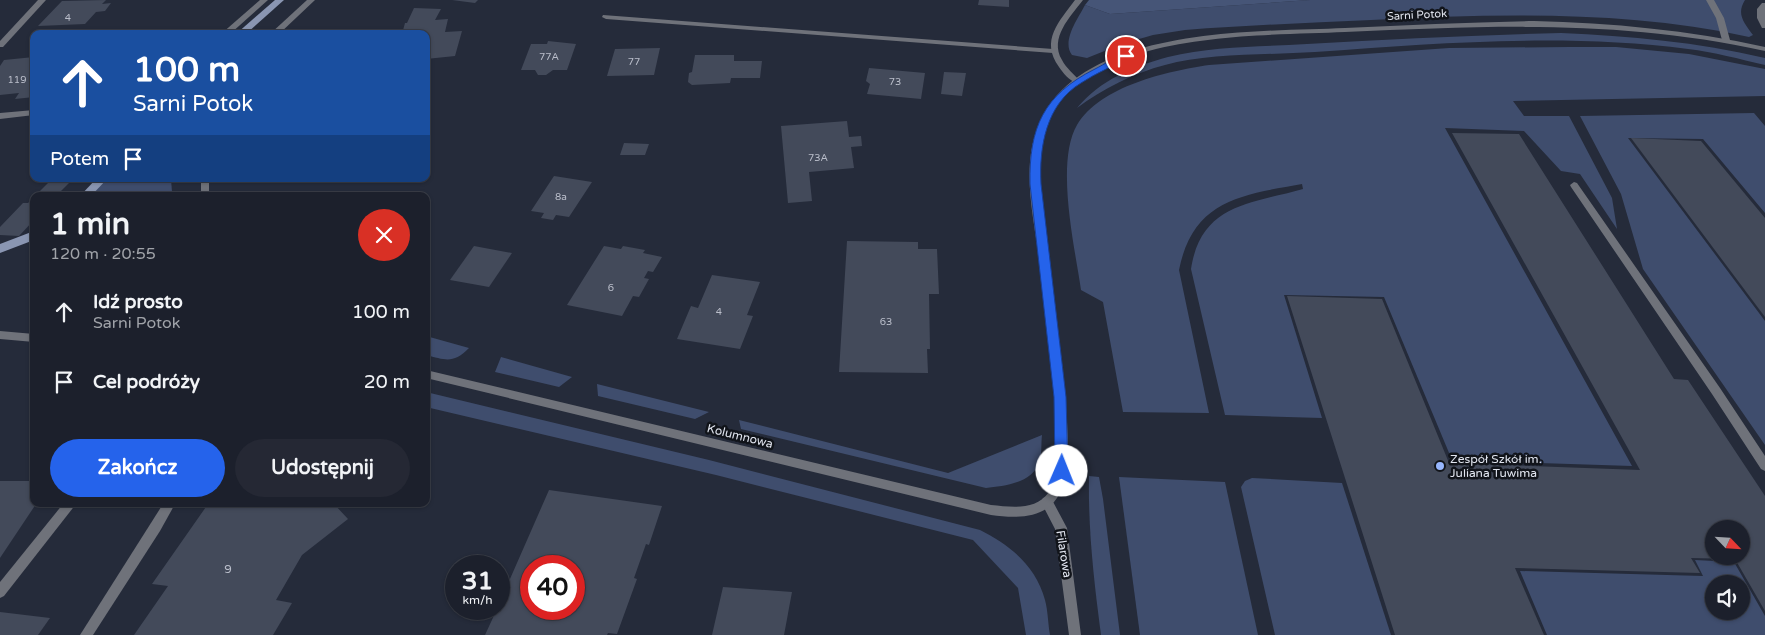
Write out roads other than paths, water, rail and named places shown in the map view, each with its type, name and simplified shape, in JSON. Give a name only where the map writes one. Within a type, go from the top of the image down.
[{"type":"street","points":[[0,45],[42,0]]},
{"type":"street","points":[[230,30],[264,0]]},
{"type":"street","points":[[278,30],[311,0]]},
{"type":"street","points":[[1047,502],[1058,487],[1062,471],[1061,422],[1038,217],[1035,162],[1038,140],[1046,116],[1060,96],[1076,81],[1060,67],[1053,51],[1056,34],[1079,0]]},
{"type":"street","points":[[1710,0],[1720,18],[1726,40]]},
{"type":"street","points":[[1765,5],[1760,9],[1761,18],[1765,26]]},
{"type":"street","points":[[606,17],[1053,51]]},
{"type":"street","name":"Sarni Potok","points":[[1076,81],[1114,61],[1163,46],[1194,40],[1276,33],[1552,23],[1644,29],[1726,40],[1765,49]]},
{"type":"street","points":[[0,116],[30,112]]},
{"type":"street","points":[[1574,184],[1765,466]]},
{"type":"street","points":[[0,335],[30,338]]},
{"type":"street","name":"Kolumnowa","points":[[430,375],[990,510],[1014,512],[1032,510],[1047,502]]},
{"type":"street","name":"Filarowa","points":[[1047,502],[1061,528],[1075,635]]},
{"type":"street","points":[[0,592],[68,507]]},
{"type":"street","points":[[86,635],[167,507]]},
{"type":"waterway","points":[[245,30],[280,0]]},
{"type":"waterway","points":[[89,192],[99,182]]},
{"type":"waterway","points":[[0,249],[30,237]]},
{"type":"place","name":"Zespół Szkół im. Juliana Tuwima","points":[[1440,466]]}]
